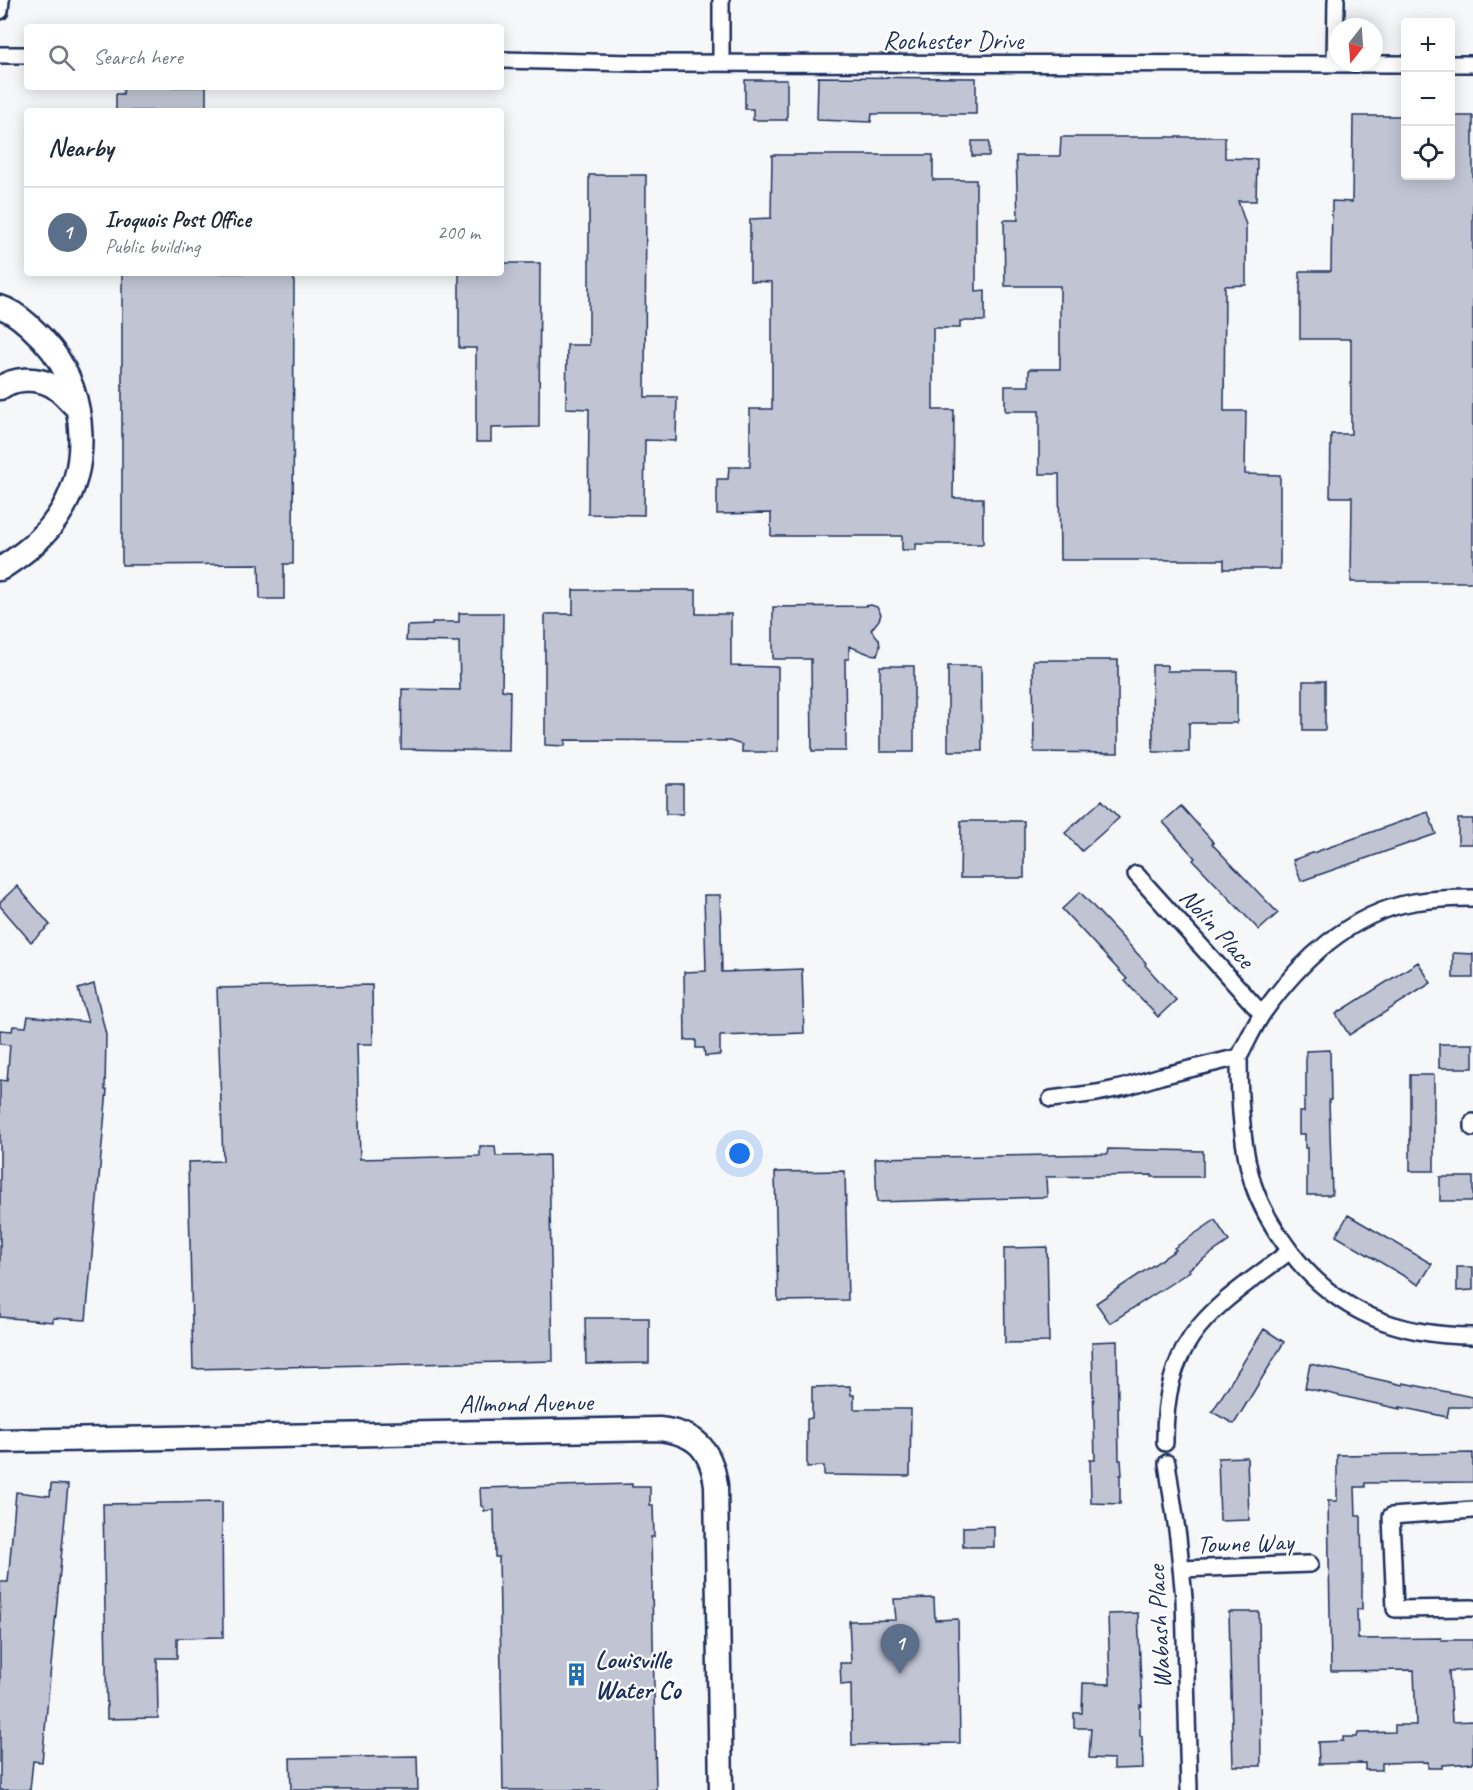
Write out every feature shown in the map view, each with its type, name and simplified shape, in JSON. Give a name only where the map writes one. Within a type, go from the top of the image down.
[{"type":"street","points":[[0,11],[1,0]]},
{"type":"street","points":[[721,0],[721,63]]},
{"type":"street","points":[[1336,0],[1336,18]]},
{"type":"street","points":[[0,55],[24,55]]},
{"type":"street","name":"Rochester Drive","points":[[504,60],[721,63],[1329,64]]},
{"type":"street","name":"Rochester Drive","points":[[1383,64],[1401,64]]},
{"type":"street","points":[[1455,64],[1473,64]]},
{"type":"street","points":[[0,308],[32,328],[58,359],[72,386],[78,408],[80,450],[69,495],[58,516],[41,538],[22,555],[0,569]]},
{"type":"street","points":[[0,388],[9,382],[29,379],[51,385],[78,408]]},
{"type":"street","name":"Nolin Place","points":[[1136,874],[1262,1014]]},
{"type":"street","points":[[1473,898],[1412,902],[1384,911],[1336,936],[1303,963],[1262,1014],[1239,1057],[1239,1100],[1253,1184],[1273,1229],[1305,1271],[1342,1301],[1375,1319],[1430,1334],[1473,1336]]},
{"type":"street","points":[[1051,1099],[1097,1094],[1239,1057]]},
{"type":"street","points":[[1473,1122],[1473,1128]]},
{"type":"street","points":[[1165,1443],[1167,1397],[1176,1364],[1188,1341],[1200,1324],[1219,1305],[1290,1251]]},
{"type":"street","name":"Allmond Avenue","points":[[0,1441],[659,1429],[675,1430],[686,1434],[700,1444],[707,1453],[712,1464],[716,1485],[721,1790]]},
{"type":"street","name":"Wabash Place","points":[[1167,1463],[1184,1598],[1189,1790]]},
{"type":"street","points":[[1473,1510],[1391,1516],[1395,1609],[1473,1608]]},
{"type":"street","name":"Towne Way","points":[[1181,1569],[1310,1564]]},
{"type":"building","points":[[818,77],[976,78],[976,114],[872,114],[871,122],[817,120]]},
{"type":"building","points":[[745,80],[787,80],[787,120],[753,120],[753,109],[745,109]]},
{"type":"building","points":[[124,90],[206,90],[206,108],[116,108],[116,94],[123,94]]},
{"type":"building","points":[[1353,116],[1401,116],[1401,180],[1455,180],[1455,116],[1473,116],[1473,582],[1351,582],[1352,497],[1330,497],[1331,434],[1351,434],[1351,339],[1300,339],[1300,271],[1331,271],[1332,201],[1352,202]]},
{"type":"building","points":[[1061,137],[1225,137],[1225,158],[1257,159],[1256,201],[1238,201],[1246,225],[1246,285],[1225,286],[1224,411],[1246,411],[1245,474],[1280,475],[1280,569],[1224,569],[1224,560],[1060,560],[1059,474],[1039,474],[1039,411],[1005,411],[1005,386],[1029,386],[1029,369],[1060,369],[1060,286],[1005,286],[1004,220],[1018,220],[1016,156],[1060,156]]},
{"type":"building","points":[[972,141],[989,141],[989,156],[972,156]]},
{"type":"building","points":[[772,155],[933,155],[933,180],[976,180],[976,291],[985,290],[985,321],[960,321],[960,328],[933,328],[933,410],[954,410],[953,498],[983,498],[983,544],[916,544],[916,550],[902,550],[902,536],[771,536],[771,513],[717,514],[717,479],[728,479],[729,467],[750,467],[750,409],[772,409],[772,282],[750,281],[750,219],[771,218]]},
{"type":"building","points":[[589,175],[646,175],[645,397],[677,397],[676,441],[645,440],[644,515],[588,514],[589,409],[566,408],[567,345],[589,345]]},
{"type":"building","points":[[504,263],[540,263],[539,427],[491,428],[491,442],[476,442],[476,348],[459,348],[459,276],[504,276]]},
{"type":"building","points":[[122,276],[294,276],[293,564],[284,564],[284,599],[260,599],[259,564],[122,565]]},
{"type":"building","points":[[573,590],[696,590],[696,614],[731,614],[731,666],[778,667],[778,752],[742,752],[742,745],[730,741],[565,740],[565,746],[545,745],[545,614],[573,614]]},
{"type":"building","points":[[871,605],[877,607],[881,614],[871,630],[879,639],[880,647],[877,655],[849,646],[849,659],[845,659],[846,751],[812,751],[811,659],[773,659],[773,607]]},
{"type":"building","points":[[459,613],[503,613],[502,690],[510,691],[509,751],[401,749],[402,689],[460,690],[459,642],[406,641],[407,626],[432,625],[432,622],[459,622]]},
{"type":"building","points":[[1033,660],[1118,660],[1118,753],[1034,752]]},
{"type":"building","points":[[1152,665],[1167,665],[1167,671],[1237,671],[1237,723],[1189,723],[1189,752],[1153,752]]},
{"type":"building","points":[[880,666],[914,666],[914,752],[880,752]]},
{"type":"building","points":[[948,666],[981,666],[982,751],[948,751]]},
{"type":"building","points":[[1303,681],[1325,681],[1325,730],[1303,730]]},
{"type":"building","points":[[666,784],[683,784],[683,814],[666,814]]},
{"type":"building","points":[[1102,800],[1119,818],[1082,851],[1065,833]]},
{"type":"building","points":[[1181,806],[1214,843],[1212,844],[1278,913],[1259,930],[1193,860],[1195,858],[1163,822]]},
{"type":"building","points":[[1428,812],[1436,834],[1301,881],[1293,860]]},
{"type":"building","points":[[1458,819],[1473,819],[1473,844],[1458,844]]},
{"type":"building","points":[[961,821],[1024,821],[1024,878],[960,878]]},
{"type":"building","points":[[17,886],[50,925],[31,942],[0,906],[0,902]]},
{"type":"building","points":[[1080,892],[1146,963],[1145,965],[1176,1000],[1158,1017],[1125,981],[1127,979],[1062,909]]},
{"type":"building","points":[[704,895],[720,895],[722,972],[802,969],[804,1033],[720,1036],[720,1055],[705,1056],[704,1048],[696,1048],[696,1040],[685,1040],[684,972],[706,971]]},
{"type":"building","points":[[1453,953],[1473,954],[1473,978],[1453,978]]},
{"type":"building","points":[[1418,962],[1431,983],[1349,1035],[1336,1014]]},
{"type":"building","points":[[94,984],[106,1035],[105,1090],[107,1090],[86,1320],[53,1318],[53,1322],[0,1317],[0,1080],[7,1081],[10,1045],[0,1044],[0,1030],[12,1031],[13,1026],[26,1027],[28,1016],[88,1022],[78,989]]},
{"type":"building","points":[[372,985],[373,1044],[357,1044],[360,1159],[480,1156],[480,1146],[495,1146],[496,1156],[549,1155],[553,1361],[193,1369],[188,1162],[223,1161],[217,988]]},
{"type":"building","points":[[1439,1044],[1473,1044],[1473,1068],[1439,1068]]},
{"type":"building","points":[[1330,1050],[1332,1195],[1307,1195],[1307,1148],[1305,1148],[1305,1134],[1299,1134],[1299,1112],[1304,1112],[1304,1098],[1306,1098],[1306,1051]]},
{"type":"building","points":[[1410,1075],[1434,1075],[1434,1171],[1410,1171]]},
{"type":"building","points":[[1108,1149],[1203,1151],[1203,1177],[1152,1177],[1152,1175],[1046,1177],[1047,1197],[877,1202],[875,1158],[1107,1154]]},
{"type":"building","points":[[845,1171],[848,1300],[778,1301],[775,1172]]},
{"type":"building","points":[[1440,1177],[1473,1177],[1473,1201],[1440,1201]]},
{"type":"building","points":[[1348,1215],[1432,1264],[1419,1285],[1336,1236]]},
{"type":"building","points":[[1215,1220],[1229,1241],[1189,1269],[1190,1271],[1110,1323],[1096,1303],[1176,1250],[1174,1248]]},
{"type":"building","points":[[1047,1247],[1049,1342],[1005,1343],[1004,1248]]},
{"type":"building","points":[[1457,1267],[1473,1267],[1473,1290],[1457,1291]]},
{"type":"building","points":[[585,1318],[649,1318],[649,1363],[586,1364]]},
{"type":"building","points":[[1264,1329],[1284,1342],[1234,1424],[1212,1412]]},
{"type":"building","points":[[1117,1341],[1119,1460],[1121,1460],[1122,1475],[1120,1475],[1120,1504],[1091,1503],[1090,1460],[1095,1460],[1092,1342]]},
{"type":"building","points":[[1310,1364],[1403,1385],[1403,1383],[1473,1397],[1473,1407],[1449,1407],[1447,1417],[1305,1388]]},
{"type":"building","points":[[850,1386],[851,1395],[854,1395],[854,1409],[911,1409],[910,1476],[824,1475],[824,1466],[807,1467],[807,1419],[812,1418],[812,1387]]},
{"type":"building","points":[[1473,1453],[1473,1482],[1365,1483],[1365,1487],[1355,1487],[1356,1516],[1361,1516],[1362,1609],[1357,1609],[1358,1639],[1473,1640],[1473,1670],[1449,1671],[1452,1722],[1473,1721],[1473,1763],[1428,1768],[1428,1762],[1382,1763],[1382,1770],[1365,1770],[1365,1763],[1319,1764],[1318,1742],[1343,1741],[1343,1737],[1357,1737],[1358,1733],[1395,1732],[1395,1725],[1416,1725],[1414,1670],[1331,1671],[1328,1501],[1337,1501],[1337,1455]]},
{"type":"building","points":[[1247,1457],[1249,1520],[1220,1521],[1218,1458]]},
{"type":"building","points":[[51,1484],[68,1485],[42,1762],[33,1761],[30,1790],[0,1790],[0,1582],[8,1582],[16,1492],[50,1496]]},
{"type":"building","name":"Louisville Water Co","points":[[632,1484],[632,1487],[650,1487],[650,1505],[653,1505],[654,1537],[651,1537],[656,1790],[503,1790],[499,1557],[495,1557],[494,1510],[484,1511],[484,1507],[481,1506],[480,1488]]},
{"type":"building","points":[[222,1502],[223,1637],[177,1638],[177,1658],[157,1658],[158,1718],[107,1719],[103,1504]]},
{"type":"building","points":[[994,1526],[994,1547],[963,1547],[963,1527]]},
{"type":"building","points":[[934,1598],[935,1620],[958,1619],[960,1743],[852,1745],[851,1684],[841,1685],[840,1663],[851,1663],[849,1621],[896,1620],[894,1599]]},
{"type":"building","points":[[1229,1612],[1259,1612],[1261,1766],[1233,1766]]},
{"type":"building","points":[[1138,1613],[1142,1706],[1140,1705],[1140,1736],[1142,1736],[1143,1768],[1114,1769],[1114,1759],[1089,1758],[1091,1728],[1074,1728],[1074,1713],[1082,1713],[1083,1683],[1110,1684],[1108,1614]]},
{"type":"building","points":[[417,1756],[418,1790],[291,1790],[290,1758]]},
{"type":"place","name":"Louisville Water Co","points":[[577,1674]]},
{"type":"place","name":"Iroquois Post Office","points":[[900,1674]]}]
